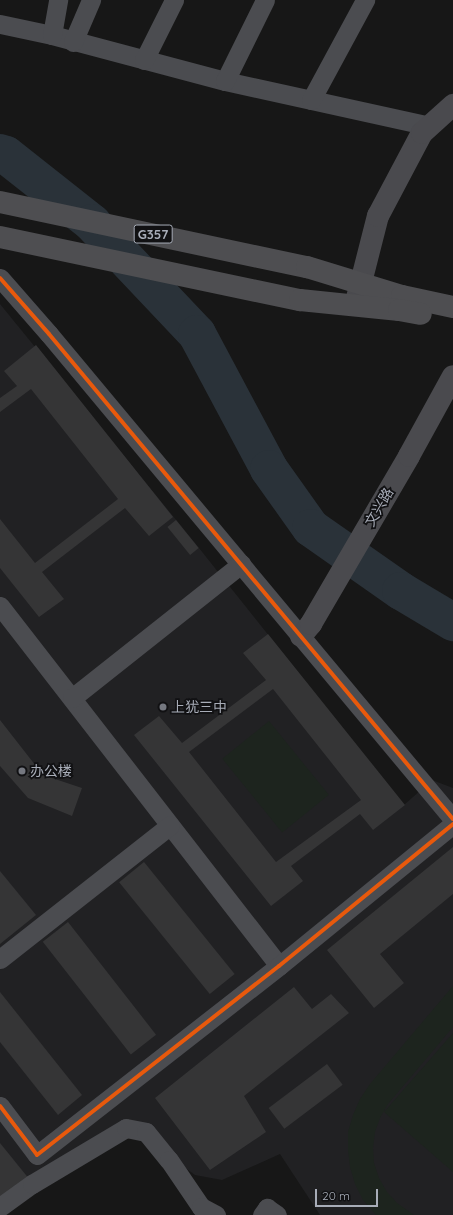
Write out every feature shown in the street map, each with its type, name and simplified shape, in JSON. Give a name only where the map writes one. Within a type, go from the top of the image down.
[{"type":"highway","name":"G357","points":[[0,202],[307,267],[360,284],[428,309],[453,321]]},
{"type":"highway","name":"G357","points":[[0,237],[300,300],[399,310],[453,307]]},
{"type":"street","points":[[52,35],[58,0]]},
{"type":"street","points":[[73,42],[91,0]]},
{"type":"street","points":[[144,60],[174,0]]},
{"type":"street","points":[[225,81],[265,0]]},
{"type":"street","points":[[311,100],[365,0]]},
{"type":"street","points":[[0,24],[52,35],[73,42],[225,81],[429,126]]},
{"type":"street","points":[[355,306],[378,216],[422,133],[453,105]]},
{"type":"street","points":[[0,278],[240,564],[306,630],[453,819]]},
{"type":"street","name":"文兴路","points":[[306,630],[409,456],[453,376]]},
{"type":"street","points":[[72,698],[240,564]]},
{"type":"street","points":[[0,606],[279,966]]},
{"type":"street","points":[[0,1106],[37,1155],[279,966],[453,824]]},
{"type":"street","points":[[0,959],[170,825]]},
{"type":"street","points":[[0,1207],[32,1184],[126,1128],[146,1132],[169,1160],[201,1207],[216,1215]]},
{"type":"street","points":[[262,1215],[267,1208],[277,1215]]},
{"type":"shaded area","name":"上犹三中","points":[[0,304],[199,548],[404,805],[432,780],[453,788],[453,1215],[320,1215],[280,1154],[222,1180],[195,1175],[172,1158],[147,1127],[0,1201]]},
{"type":"shaded area","points":[[269,721],[329,795],[282,833],[222,759]]},
{"type":"shaded area","points":[[453,986],[453,1027],[388,1104],[380,1118],[375,1132],[373,1148],[374,1163],[379,1178],[387,1192],[397,1203],[414,1215],[376,1215],[363,1200],[355,1184],[350,1167],[348,1132],[353,1115],[360,1099],[370,1084]]},
{"type":"shaded area","points":[[453,1033],[453,1172],[384,1112]]},
{"type":"building","points":[[36,345],[173,517],[149,536],[125,508],[42,572],[64,599],[39,617],[0,568],[0,519],[35,563],[118,499],[31,389],[0,412],[0,398],[17,386],[4,371]]},
{"type":"building","points":[[176,520],[199,548],[190,555],[167,527]]},
{"type":"building","points":[[268,634],[405,805],[373,830],[360,814],[291,866],[303,881],[271,906],[134,735],[159,716],[182,743],[266,680],[243,653]],"holes":[[[273,689],[361,800],[276,862],[189,752]]]},
{"type":"building","name":"办公楼","points":[[0,720],[43,775],[82,788],[72,816],[28,798],[0,766]]},
{"type":"building","points":[[453,847],[453,894],[380,954],[404,983],[374,1008],[327,950]]},
{"type":"building","points":[[144,862],[235,974],[210,994],[119,882]]},
{"type":"building","points":[[0,871],[36,915],[0,944]]},
{"type":"building","points":[[68,922],[156,1035],[131,1054],[43,942]]},
{"type":"building","points":[[294,987],[312,1009],[331,994],[349,1013],[244,1096],[266,1132],[210,1170],[155,1098]]},
{"type":"building","points":[[0,992],[82,1095],[58,1115],[0,1042]]},
{"type":"building","points":[[327,1064],[343,1085],[284,1129],[269,1108]]},
{"type":"building","points":[[0,1143],[30,1180],[0,1201]]},
{"type":"waterway","points":[[0,153],[6,155],[92,223],[197,334],[269,469],[311,528],[401,591],[453,622]]},
{"type":"cycle path","points":[[0,278],[49,334],[453,819]]},
{"type":"cycle path","points":[[0,1106],[37,1155],[279,966],[453,824]]},
{"type":"place","name":"上犹三中","points":[[163,707]]},
{"type":"place","name":"办公楼","points":[[22,771]]}]
